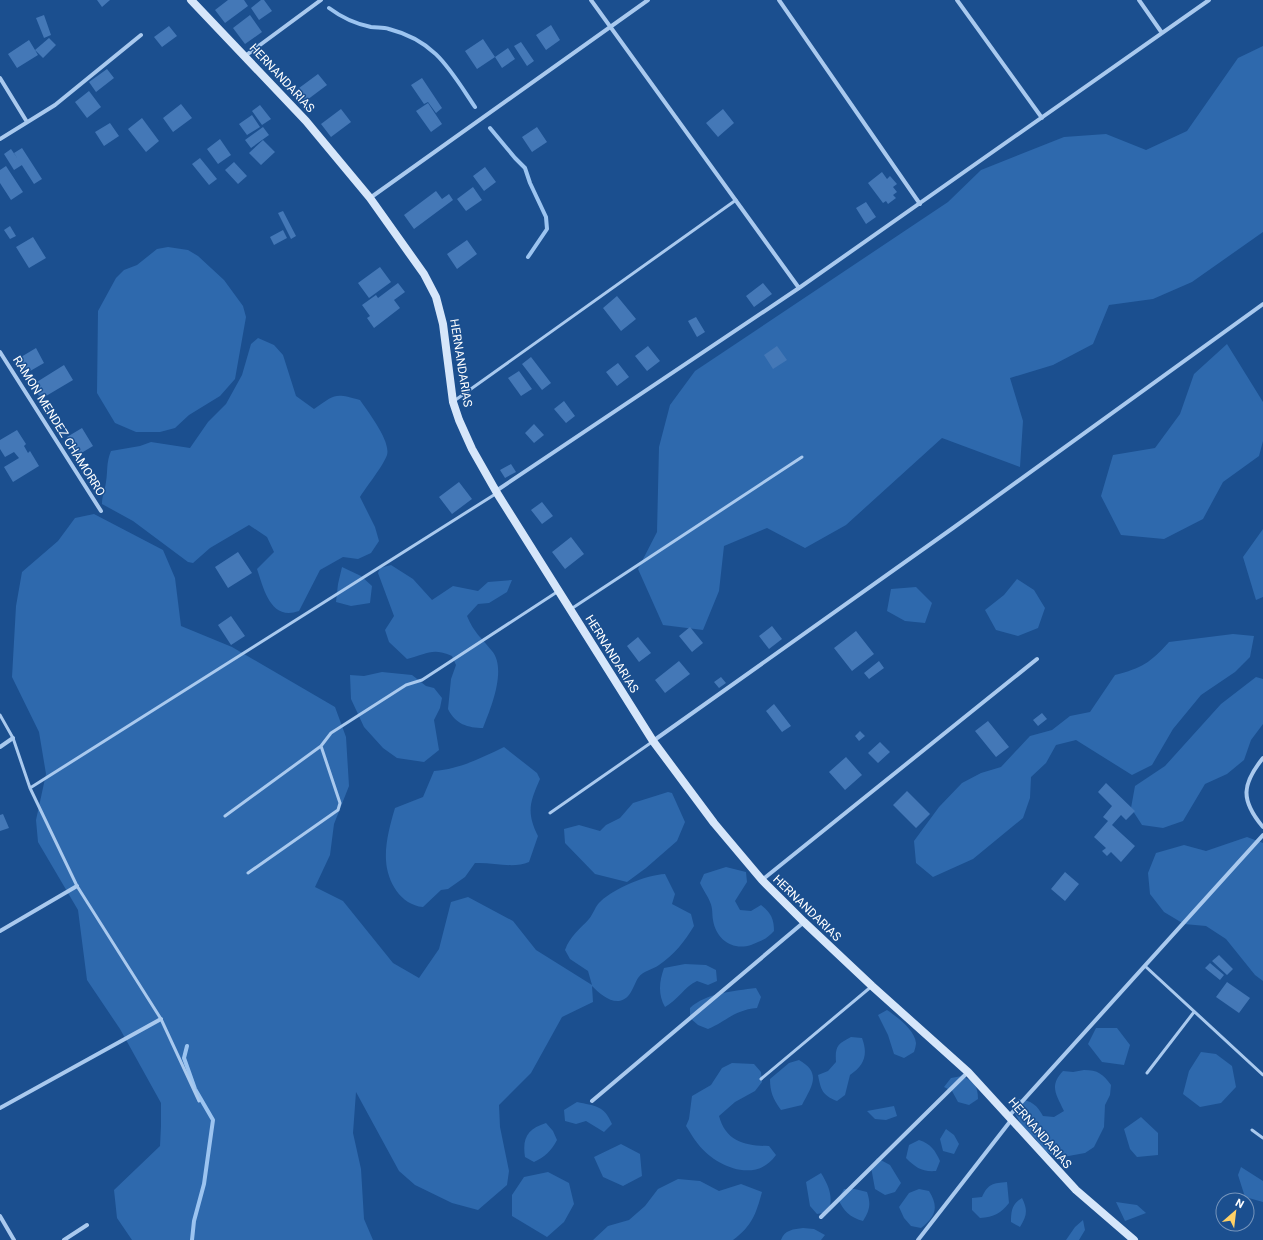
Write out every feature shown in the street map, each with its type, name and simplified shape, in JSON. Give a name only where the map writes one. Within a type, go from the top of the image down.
[{"type":"street","name":"HERNANDARIAS","points":[[191,0],[306,121],[370,198],[424,274],[436,297],[443,324],[453,402],[472,449],[496,492],[653,741],[714,823],[762,880],[804,922],[872,986],[968,1072],[1076,1190],[1134,1240]]},
{"type":"street","points":[[245,56],[321,0]]},
{"type":"street","points":[[591,0],[799,288]]},
{"type":"street","points":[[370,198],[648,0]]},
{"type":"street","points":[[779,0],[920,204]]},
{"type":"street","points":[[957,0],[1042,118]]},
{"type":"street","points":[[1138,0],[1162,33]]},
{"type":"street","points":[[496,492],[799,288],[1209,0]]},
{"type":"street","points":[[0,139],[55,105],[140,35]]},
{"type":"street","points":[[0,78],[27,122]]},
{"type":"street","points":[[653,741],[953,528],[1263,304]]},
{"type":"street","name":"RAMON MENDEZ CHAMORRO","points":[[0,352],[101,511]]},
{"type":"street","points":[[762,880],[1037,659]]},
{"type":"street","points":[[0,747],[13,738]]},
{"type":"street","points":[[1263,758],[1248,779],[1246,795],[1248,805],[1263,827]]},
{"type":"street","points":[[918,1240],[1010,1118],[1263,835]]},
{"type":"street","points":[[0,932],[77,886]]},
{"type":"street","points":[[592,1101],[804,922]]},
{"type":"street","points":[[0,1108],[161,1019]]},
{"type":"street","points":[[821,1217],[968,1072]]},
{"type":"street","points":[[0,1216],[14,1240]]},
{"type":"street","points":[[64,1240],[87,1225]]},
{"type":"lane","points":[[453,402],[736,200]]},
{"type":"lane","points":[[570,609],[802,457]]},
{"type":"lane","points":[[30,788],[496,492]]},
{"type":"lane","points":[[225,816],[321,746],[331,733],[406,685],[422,680],[559,591]]},
{"type":"lane","points":[[0,715],[13,738],[30,788],[77,886],[161,1019],[199,1101]]},
{"type":"lane","points":[[550,813],[653,741]]},
{"type":"lane","points":[[248,873],[338,810],[340,802],[321,746]]},
{"type":"lane","points":[[1145,966],[1263,1075]]},
{"type":"lane","points":[[761,1079],[872,986]]},
{"type":"lane","points":[[1147,1073],[1194,1012]]},
{"type":"lane","points":[[1252,1130],[1263,1138]]},
{"type":"shaded area","points":[[1263,46],[1263,232],[1192,282],[1153,299],[1109,305],[1093,344],[1053,365],[1010,378],[1023,421],[1020,467],[942,438],[846,525],[805,548],[767,528],[724,546],[719,591],[703,630],[663,625],[638,569],[657,532],[659,447],[670,405],[695,371],[948,202],[981,170],[1064,137],[1106,134],[1146,150],[1187,131],[1238,58]]},
{"type":"shaded area","points":[[168,247],[188,250],[198,256],[224,280],[243,306],[246,317],[235,379],[220,396],[189,415],[175,428],[160,432],[136,432],[115,423],[97,393],[98,311],[116,278],[124,270],[137,265],[157,249]]},
{"type":"shaded area","points":[[258,338],[274,345],[283,355],[296,396],[314,409],[336,396],[345,396],[360,400],[378,427],[386,442],[387,449],[387,455],[382,465],[360,497],[375,527],[379,541],[371,553],[358,559],[343,557],[320,570],[299,611],[289,613],[282,612],[275,608],[266,594],[257,569],[274,552],[267,537],[249,525],[210,548],[193,563],[188,562],[133,521],[102,504],[109,455],[111,451],[140,446],[151,442],[190,448],[208,422],[226,404],[242,375],[251,344]]},
{"type":"shaded area","points":[[1227,344],[1263,402],[1263,441],[1259,456],[1223,482],[1203,519],[1164,539],[1121,535],[1101,496],[1113,455],[1155,448],[1180,414],[1194,374]]},
{"type":"shaded area","points":[[94,514],[163,550],[175,578],[181,626],[232,647],[335,707],[346,737],[349,786],[334,824],[330,855],[315,887],[343,901],[393,963],[419,978],[439,949],[451,902],[468,897],[513,921],[536,950],[592,985],[588,971],[570,959],[565,950],[572,937],[589,919],[599,903],[607,896],[631,883],[665,874],[675,894],[672,904],[691,914],[694,926],[683,942],[664,961],[640,975],[626,998],[619,1001],[608,999],[592,986],[593,1002],[562,1017],[531,1073],[499,1105],[500,1127],[509,1171],[507,1185],[478,1210],[452,1203],[415,1185],[399,1171],[356,1092],[353,1133],[361,1169],[364,1219],[373,1240],[132,1240],[117,1218],[114,1190],[160,1146],[161,1103],[120,1029],[87,980],[78,910],[38,842],[36,820],[46,774],[39,732],[12,677],[16,606],[22,572],[58,541],[75,518]]},
{"type":"shaded area","points":[[1263,529],[1263,597],[1256,600],[1243,557]]},
{"type":"shaded area","points":[[391,565],[413,579],[432,600],[453,586],[478,591],[488,582],[512,580],[507,592],[489,603],[478,604],[467,616],[475,631],[492,651],[498,668],[496,689],[483,728],[467,726],[458,722],[448,709],[451,679],[456,665],[452,656],[445,653],[430,652],[407,659],[389,642],[385,630],[394,616],[378,573],[380,568]]},
{"type":"shaded area","points":[[342,567],[361,576],[372,586],[370,603],[351,606],[336,602]]},
{"type":"shaded area","points":[[1017,579],[1034,590],[1045,608],[1038,628],[1018,636],[996,630],[985,610],[1004,595]]},
{"type":"shaded area","points":[[916,587],[932,603],[925,623],[905,621],[887,611],[891,589]]},
{"type":"shaded area","points":[[1233,634],[1254,636],[1250,657],[1235,672],[1201,695],[1173,729],[1152,765],[1132,775],[1076,740],[1056,745],[1046,763],[1031,777],[1030,798],[1023,818],[973,859],[933,877],[916,863],[914,841],[939,807],[962,783],[981,773],[1001,767],[1030,736],[1052,730],[1070,716],[1090,712],[1115,675],[1145,664],[1169,642]]},
{"type":"shaded area","points":[[382,672],[412,675],[426,686],[434,688],[442,698],[440,708],[434,720],[439,750],[424,762],[397,758],[383,748],[364,727],[351,699],[350,675],[364,676]]},
{"type":"shaded area","points":[[1256,677],[1263,679],[1263,724],[1251,740],[1244,760],[1227,774],[1205,784],[1183,821],[1163,828],[1142,825],[1131,808],[1135,786],[1165,766],[1221,704]]},
{"type":"shaded area","points":[[504,747],[537,773],[540,779],[531,807],[532,820],[538,836],[529,862],[516,865],[475,863],[465,877],[448,889],[441,890],[423,907],[408,902],[392,884],[387,868],[387,841],[395,808],[423,797],[434,771],[462,765]]},
{"type":"shaded area","points":[[668,792],[672,793],[685,822],[677,841],[646,868],[627,882],[595,874],[565,843],[564,829],[579,825],[600,831],[606,825],[620,818],[633,803]]},
{"type":"shaded area","points":[[1247,837],[1263,843],[1263,981],[1255,975],[1226,939],[1206,926],[1184,924],[1164,912],[1150,894],[1148,873],[1156,853],[1184,845],[1206,851]]},
{"type":"shaded area","points":[[726,867],[746,872],[747,882],[735,901],[740,910],[751,911],[761,905],[770,914],[773,920],[774,931],[766,938],[751,945],[731,945],[721,938],[715,927],[711,904],[700,883],[704,874]]},
{"type":"shaded area","points":[[685,964],[706,965],[716,970],[717,981],[708,985],[697,981],[665,1007],[660,993],[661,978],[664,968]]},
{"type":"shaded area","points":[[756,988],[761,997],[757,1008],[736,1013],[708,1029],[698,1025],[690,1018],[690,1008],[704,999],[739,990]]},
{"type":"shaded area","points":[[887,1010],[909,1028],[915,1038],[916,1044],[914,1052],[904,1058],[894,1054],[888,1035],[878,1015]]},
{"type":"shaded area","points":[[1096,1028],[1117,1028],[1130,1045],[1124,1065],[1102,1062],[1088,1044]]},
{"type":"shaded area","points":[[851,1037],[862,1038],[865,1049],[864,1059],[859,1067],[850,1075],[845,1095],[837,1101],[825,1094],[820,1085],[818,1075],[828,1071],[836,1062],[838,1046]]},
{"type":"shaded area","points":[[1201,1052],[1216,1054],[1232,1066],[1236,1087],[1221,1103],[1200,1107],[1183,1094],[1189,1071]]},
{"type":"shaded area","points":[[799,1060],[811,1070],[813,1075],[812,1086],[802,1105],[781,1110],[772,1095],[770,1079],[789,1063]]},
{"type":"shaded area","points":[[732,1063],[754,1064],[761,1072],[762,1082],[755,1091],[735,1102],[719,1116],[722,1125],[732,1137],[738,1141],[752,1145],[769,1146],[776,1155],[768,1164],[758,1169],[736,1169],[715,1160],[698,1144],[686,1126],[689,1119],[692,1096],[711,1085],[722,1068]]},
{"type":"shaded area","points":[[1084,1070],[1100,1073],[1111,1085],[1110,1095],[1105,1105],[1104,1127],[1094,1147],[1085,1153],[1063,1157],[1052,1155],[1042,1149],[1036,1139],[1023,1128],[1012,1108],[1019,1099],[1024,1100],[1034,1104],[1043,1116],[1054,1117],[1064,1111],[1055,1090],[1056,1081],[1059,1076],[1063,1071],[1073,1072]]},
{"type":"shaded area","points":[[962,1076],[974,1084],[977,1091],[978,1099],[969,1105],[958,1102],[952,1091],[944,1087],[951,1078]]},
{"type":"shaded area","points":[[577,1102],[598,1107],[606,1113],[612,1124],[604,1132],[586,1121],[576,1124],[565,1121],[564,1110]]},
{"type":"shaded area","points":[[894,1106],[897,1116],[886,1120],[875,1119],[867,1111]]},
{"type":"shaded area","points":[[1141,1117],[1158,1133],[1158,1155],[1137,1157],[1130,1149],[1124,1129]]},
{"type":"shaded area","points":[[546,1123],[553,1131],[557,1140],[547,1153],[534,1162],[525,1157],[524,1144],[531,1131]]},
{"type":"shaded area","points":[[946,1129],[954,1135],[959,1144],[954,1154],[943,1151],[940,1139]]},
{"type":"shaded area","points":[[919,1140],[932,1148],[940,1161],[936,1171],[920,1169],[906,1158],[909,1145]]},
{"type":"shaded area","points":[[621,1144],[640,1154],[642,1176],[623,1186],[603,1177],[594,1157]]},
{"type":"shaded area","points":[[877,1158],[890,1165],[901,1183],[895,1192],[885,1195],[875,1189],[871,1167]]},
{"type":"shaded area","points":[[1241,1167],[1263,1181],[1263,1202],[1255,1200],[1255,1192],[1243,1192],[1238,1175]]},
{"type":"shaded area","points":[[548,1172],[569,1183],[574,1204],[564,1222],[547,1237],[512,1216],[512,1195],[524,1177]]},
{"type":"shaded area","points":[[821,1173],[830,1192],[831,1202],[828,1212],[817,1214],[810,1206],[806,1182]]},
{"type":"shaded area","points":[[678,1179],[700,1181],[719,1191],[741,1184],[762,1192],[758,1207],[749,1224],[745,1230],[733,1240],[593,1240],[608,1226],[629,1220],[645,1206],[658,1189]]},
{"type":"shaded area","points":[[1007,1182],[1009,1203],[997,1214],[980,1218],[972,1210],[972,1198],[982,1197],[986,1189],[992,1185]]},
{"type":"shaded area","points":[[844,1189],[855,1189],[867,1192],[869,1207],[863,1221],[851,1215],[840,1203],[838,1199]]},
{"type":"shaded area","points":[[919,1189],[929,1191],[935,1207],[933,1215],[921,1228],[911,1226],[904,1218],[899,1207],[909,1193]]},
{"type":"shaded area","points":[[1022,1198],[1026,1213],[1020,1227],[1011,1222],[1011,1218],[1014,1205]]},
{"type":"shaded area","points":[[1116,1202],[1137,1205],[1146,1213],[1125,1221]]},
{"type":"shaded area","points":[[1083,1220],[1085,1230],[1079,1240],[1066,1240],[1075,1227]]},
{"type":"shaded area","points":[[803,1228],[814,1229],[825,1235],[821,1240],[781,1240],[787,1232]]},
{"type":"building","points":[[97,0],[110,0],[102,7]]},
{"type":"building","points":[[228,0],[244,0],[248,6],[225,23],[215,10]]},
{"type":"building","points":[[261,0],[264,0],[272,11],[259,20],[251,8]]},
{"type":"building","points":[[44,15],[51,35],[44,38],[36,18]]},
{"type":"building","points":[[250,15],[262,32],[245,44],[233,28]]},
{"type":"building","points":[[551,25],[560,40],[546,50],[536,35]]},
{"type":"building","points":[[169,26],[177,36],[162,47],[154,37]]},
{"type":"building","points":[[49,38],[56,45],[43,58],[35,50]]},
{"type":"building","points":[[483,39],[495,57],[477,69],[465,51]]},
{"type":"building","points":[[29,40],[38,55],[17,68],[8,54]]},
{"type":"building","points":[[521,42],[534,61],[527,66],[514,46]]},
{"type":"building","points":[[508,48],[515,59],[502,68],[495,57]]},
{"type":"building","points":[[107,69],[114,78],[96,92],[89,82]]},
{"type":"building","points":[[318,74],[327,85],[303,103],[295,91]]},
{"type":"building","points":[[422,78],[442,108],[436,113],[428,102],[424,104],[411,85]]},
{"type":"building","points":[[89,91],[101,107],[87,118],[75,102]]},
{"type":"building","points":[[428,103],[442,124],[431,132],[416,111]]},
{"type":"building","points":[[181,104],[192,118],[173,132],[163,118]]},
{"type":"building","points":[[260,105],[271,119],[262,125],[252,111]]},
{"type":"building","points":[[341,109],[351,122],[331,137],[321,124]]},
{"type":"building","points":[[723,109],[734,123],[718,137],[706,123]]},
{"type":"building","points":[[252,115],[260,127],[247,135],[239,124]]},
{"type":"building","points":[[142,118],[159,141],[146,152],[128,129]]},
{"type":"building","points":[[110,123],[119,136],[104,146],[95,132]]},
{"type":"building","points":[[263,127],[269,135],[251,148],[245,140]]},
{"type":"building","points":[[537,127],[547,142],[532,152],[522,137]]},
{"type":"building","points":[[220,139],[231,155],[218,164],[207,149]]},
{"type":"building","points":[[263,140],[275,152],[261,165],[249,153]]},
{"type":"building","points":[[22,148],[42,179],[34,184],[14,153]]},
{"type":"building","points":[[11,149],[22,165],[14,170],[4,154]]},
{"type":"building","points":[[200,158],[217,179],[209,185],[192,164]]},
{"type":"building","points":[[234,162],[247,176],[238,184],[225,170]]},
{"type":"building","points":[[6,166],[23,192],[11,200],[0,183],[0,170]]},
{"type":"building","points":[[485,167],[496,182],[484,191],[473,176]]},
{"type":"building","points":[[882,172],[887,179],[890,176],[897,184],[893,187],[897,192],[893,195],[896,198],[888,204],[886,201],[883,203],[868,183]]},
{"type":"building","points":[[473,187],[482,200],[466,211],[457,199]]},
{"type":"building","points":[[436,191],[442,199],[449,194],[453,200],[414,229],[404,215]]},
{"type":"building","points":[[866,202],[876,217],[866,224],[856,208]]},
{"type":"building","points":[[283,211],[296,236],[291,239],[278,213]]},
{"type":"building","points":[[10,226],[16,236],[10,239],[4,230]]},
{"type":"building","points":[[283,230],[287,238],[274,245],[270,237]]},
{"type":"building","points":[[33,237],[46,258],[29,268],[16,247]]},
{"type":"building","points":[[467,240],[477,254],[457,269],[447,254]]},
{"type":"building","points":[[380,267],[391,282],[369,298],[358,283]]},
{"type":"building","points":[[398,283],[405,292],[394,300],[400,308],[374,328],[367,318],[370,316],[362,305],[376,295],[378,298]]},
{"type":"building","points":[[763,283],[772,294],[754,307],[746,296]]},
{"type":"building","points":[[617,296],[636,319],[621,331],[603,308]]},
{"type":"building","points":[[696,317],[705,332],[697,337],[688,321]]},
{"type":"building","points":[[648,346],[660,361],[647,371],[635,356]]},
{"type":"building","points":[[777,346],[787,360],[773,369],[764,355]]},
{"type":"building","points":[[36,348],[44,363],[25,374],[16,360]]},
{"type":"building","points":[[531,357],[551,383],[542,390],[522,364]]},
{"type":"building","points":[[618,363],[629,377],[617,386],[606,372]]},
{"type":"building","points":[[64,365],[73,380],[41,399],[32,385]]},
{"type":"building","points":[[519,371],[532,389],[521,396],[508,378]]},
{"type":"building","points":[[564,401],[575,416],[566,423],[554,409]]},
{"type":"building","points":[[534,424],[544,435],[534,443],[525,433]]},
{"type":"building","points":[[82,428],[93,446],[78,455],[67,437]]},
{"type":"building","points":[[17,430],[26,444],[24,446],[28,453],[30,451],[39,466],[13,482],[4,467],[19,458],[14,452],[5,457],[0,449],[0,440]]},
{"type":"building","points":[[511,464],[516,472],[505,478],[500,470]]},
{"type":"building","points":[[459,482],[472,499],[452,514],[439,497]]},
{"type":"building","points":[[542,502],[553,516],[542,524],[531,510]]},
{"type":"building","points":[[571,537],[584,554],[565,569],[552,552]]},
{"type":"building","points":[[238,552],[252,573],[228,588],[215,567]]},
{"type":"building","points":[[231,616],[245,636],[231,645],[218,625]]},
{"type":"building","points":[[772,626],[782,639],[769,649],[759,636]]},
{"type":"building","points":[[690,627],[703,643],[692,652],[679,636]]},
{"type":"building","points":[[856,631],[874,654],[852,671],[834,648]]},
{"type":"building","points":[[638,637],[651,653],[639,662],[627,646]]},
{"type":"building","points":[[679,661],[690,674],[665,693],[655,680]]},
{"type":"building","points":[[879,661],[884,668],[869,679],[864,673]]},
{"type":"building","points":[[721,677],[726,683],[719,688],[714,682]]},
{"type":"building","points":[[774,704],[791,726],[782,732],[766,711]]},
{"type":"building","points":[[1042,713],[1047,719],[1038,726],[1033,720]]},
{"type":"building","points":[[988,721],[1009,747],[996,757],[975,731]]},
{"type":"building","points":[[860,731],[865,736],[859,741],[855,736]]},
{"type":"building","points":[[880,742],[890,752],[878,763],[868,753]]},
{"type":"building","points":[[846,757],[862,775],[845,790],[829,772]]},
{"type":"building","points":[[1106,783],[1135,811],[1126,820],[1121,815],[1112,825],[1135,846],[1121,862],[1111,852],[1107,856],[1102,851],[1106,848],[1094,837],[1108,821],[1103,817],[1112,806],[1098,792]]},
{"type":"building","points":[[907,791],[930,814],[916,828],[893,805]]},
{"type":"building","points":[[3,814],[9,828],[0,831],[0,815]]},
{"type":"building","points":[[1065,872],[1079,884],[1065,901],[1051,889]]},
{"type":"building","points":[[1219,955],[1233,969],[1227,975],[1212,961]]},
{"type":"building","points":[[1210,963],[1224,975],[1220,980],[1205,968]]},
{"type":"building","points":[[1227,982],[1250,998],[1239,1013],[1216,997]]},
{"type":"waterway","points":[[329,8],[354,22],[365,26],[389,29],[405,34],[419,41],[430,49],[449,69],[475,107]]},
{"type":"waterway","points":[[490,128],[525,168],[530,183],[546,217],[547,229],[528,257]]},
{"type":"waterway","points":[[187,1046],[184,1058],[195,1089],[213,1120],[204,1184],[194,1221],[192,1240]]}]
